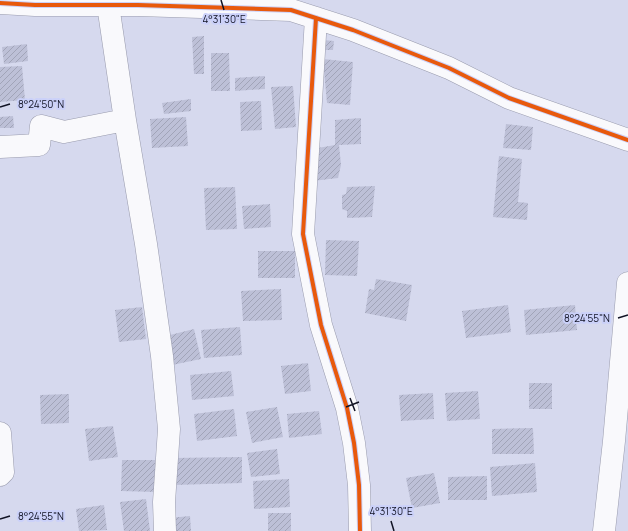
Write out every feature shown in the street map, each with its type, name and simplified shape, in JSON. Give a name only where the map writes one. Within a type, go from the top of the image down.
[{"type":"street","points":[[0,3],[41,2],[291,10],[353,30],[449,68],[509,98],[628,140]]},
{"type":"street","points":[[108,5],[125,120],[146,244],[162,356],[169,429],[164,502],[165,531]]},
{"type":"street","points":[[316,18],[303,234],[321,325],[347,408],[354,443],[358,484],[360,531]]},
{"type":"street","points":[[0,147],[39,145],[41,126],[64,132],[125,120]]},
{"type":"street","points":[[604,531],[621,443],[628,283]]},
{"type":"street","points":[[0,433],[3,472],[0,475]]},
{"type":"building","points":[[204,36],[204,74],[194,74],[192,37]]},
{"type":"building","points":[[323,40],[334,41],[333,50],[323,50]]},
{"type":"building","points":[[27,44],[28,61],[4,64],[2,47]]},
{"type":"building","points":[[211,53],[229,53],[230,91],[211,91]]},
{"type":"building","points":[[323,59],[353,62],[350,105],[327,103]]},
{"type":"building","points":[[22,66],[25,100],[0,102],[0,67]]},
{"type":"building","points":[[265,76],[265,89],[235,91],[235,78]]},
{"type":"building","points":[[293,86],[296,127],[275,129],[271,87]]},
{"type":"building","points":[[191,99],[191,111],[164,114],[162,103]]},
{"type":"building","points":[[261,101],[262,130],[241,131],[240,102]]},
{"type":"building","points":[[13,116],[14,128],[0,128],[0,117]]},
{"type":"building","points":[[186,117],[188,146],[152,148],[150,119]]},
{"type":"building","points":[[361,118],[361,144],[339,145],[341,165],[338,178],[313,181],[312,149],[335,145],[335,120]]},
{"type":"building","points":[[506,124],[533,127],[531,150],[503,148]]},
{"type":"building","points":[[499,156],[522,159],[518,202],[528,203],[527,220],[493,217]]},
{"type":"building","points":[[375,186],[372,217],[347,218],[347,211],[342,209],[342,195],[346,194],[347,187]]},
{"type":"building","points":[[235,187],[237,229],[206,230],[204,188]]},
{"type":"building","points":[[270,204],[271,227],[244,229],[242,206]]},
{"type":"building","points":[[326,240],[359,241],[357,276],[325,275]]},
{"type":"building","points":[[258,251],[295,251],[295,278],[258,278]]},
{"type":"building","points":[[376,279],[412,285],[406,321],[365,313],[369,289],[374,290]]},
{"type":"building","points":[[281,289],[282,320],[243,321],[241,291]]},
{"type":"building","points":[[508,305],[511,332],[466,338],[462,311]]},
{"type":"building","points":[[575,305],[577,330],[526,335],[524,310]]},
{"type":"building","points":[[142,307],[146,339],[119,342],[115,310]]},
{"type":"building","points":[[240,327],[242,355],[204,358],[201,330]]},
{"type":"building","points":[[194,329],[201,359],[172,365],[166,336]]},
{"type":"building","points":[[308,363],[311,391],[285,394],[281,366]]},
{"type":"building","points":[[231,371],[234,396],[192,400],[190,375]]},
{"type":"building","points":[[529,383],[552,383],[552,409],[529,409]]},
{"type":"building","points":[[478,391],[480,419],[447,421],[445,393]]},
{"type":"building","points":[[433,393],[434,419],[401,421],[399,395]]},
{"type":"building","points":[[69,394],[69,423],[41,424],[40,395]]},
{"type":"building","points":[[277,407],[283,437],[252,443],[246,412]]},
{"type":"building","points":[[234,409],[237,436],[197,441],[194,414]]},
{"type":"building","points":[[319,411],[322,434],[289,438],[287,414]]},
{"type":"building","points":[[113,426],[118,457],[89,461],[85,429]]},
{"type":"building","points":[[533,428],[534,454],[492,454],[492,429]]},
{"type":"building","points":[[277,449],[280,474],[251,477],[247,453]]},
{"type":"building","points":[[242,457],[242,483],[174,485],[173,458]]},
{"type":"building","points":[[122,460],[155,460],[155,492],[121,491]]},
{"type":"building","points":[[535,463],[537,492],[492,496],[490,467]]},
{"type":"building","points":[[434,473],[440,503],[412,508],[406,478]]},
{"type":"building","points":[[487,476],[487,500],[448,500],[448,477]]},
{"type":"building","points":[[289,479],[290,507],[254,509],[253,481]]},
{"type":"building","points":[[146,499],[150,531],[124,531],[120,502]]},
{"type":"building","points":[[104,505],[107,530],[79,531],[76,509]]},
{"type":"building","points":[[268,513],[291,513],[291,531],[268,531]]},
{"type":"building","points":[[190,516],[191,531],[170,531],[169,518]]},
{"type":"cycle path","points":[[0,3],[35,5],[138,5],[291,10],[353,30],[449,68],[509,98],[628,140]]},
{"type":"cycle path","points":[[316,18],[303,234],[321,325],[347,408],[354,443],[359,485],[360,531]]}]
